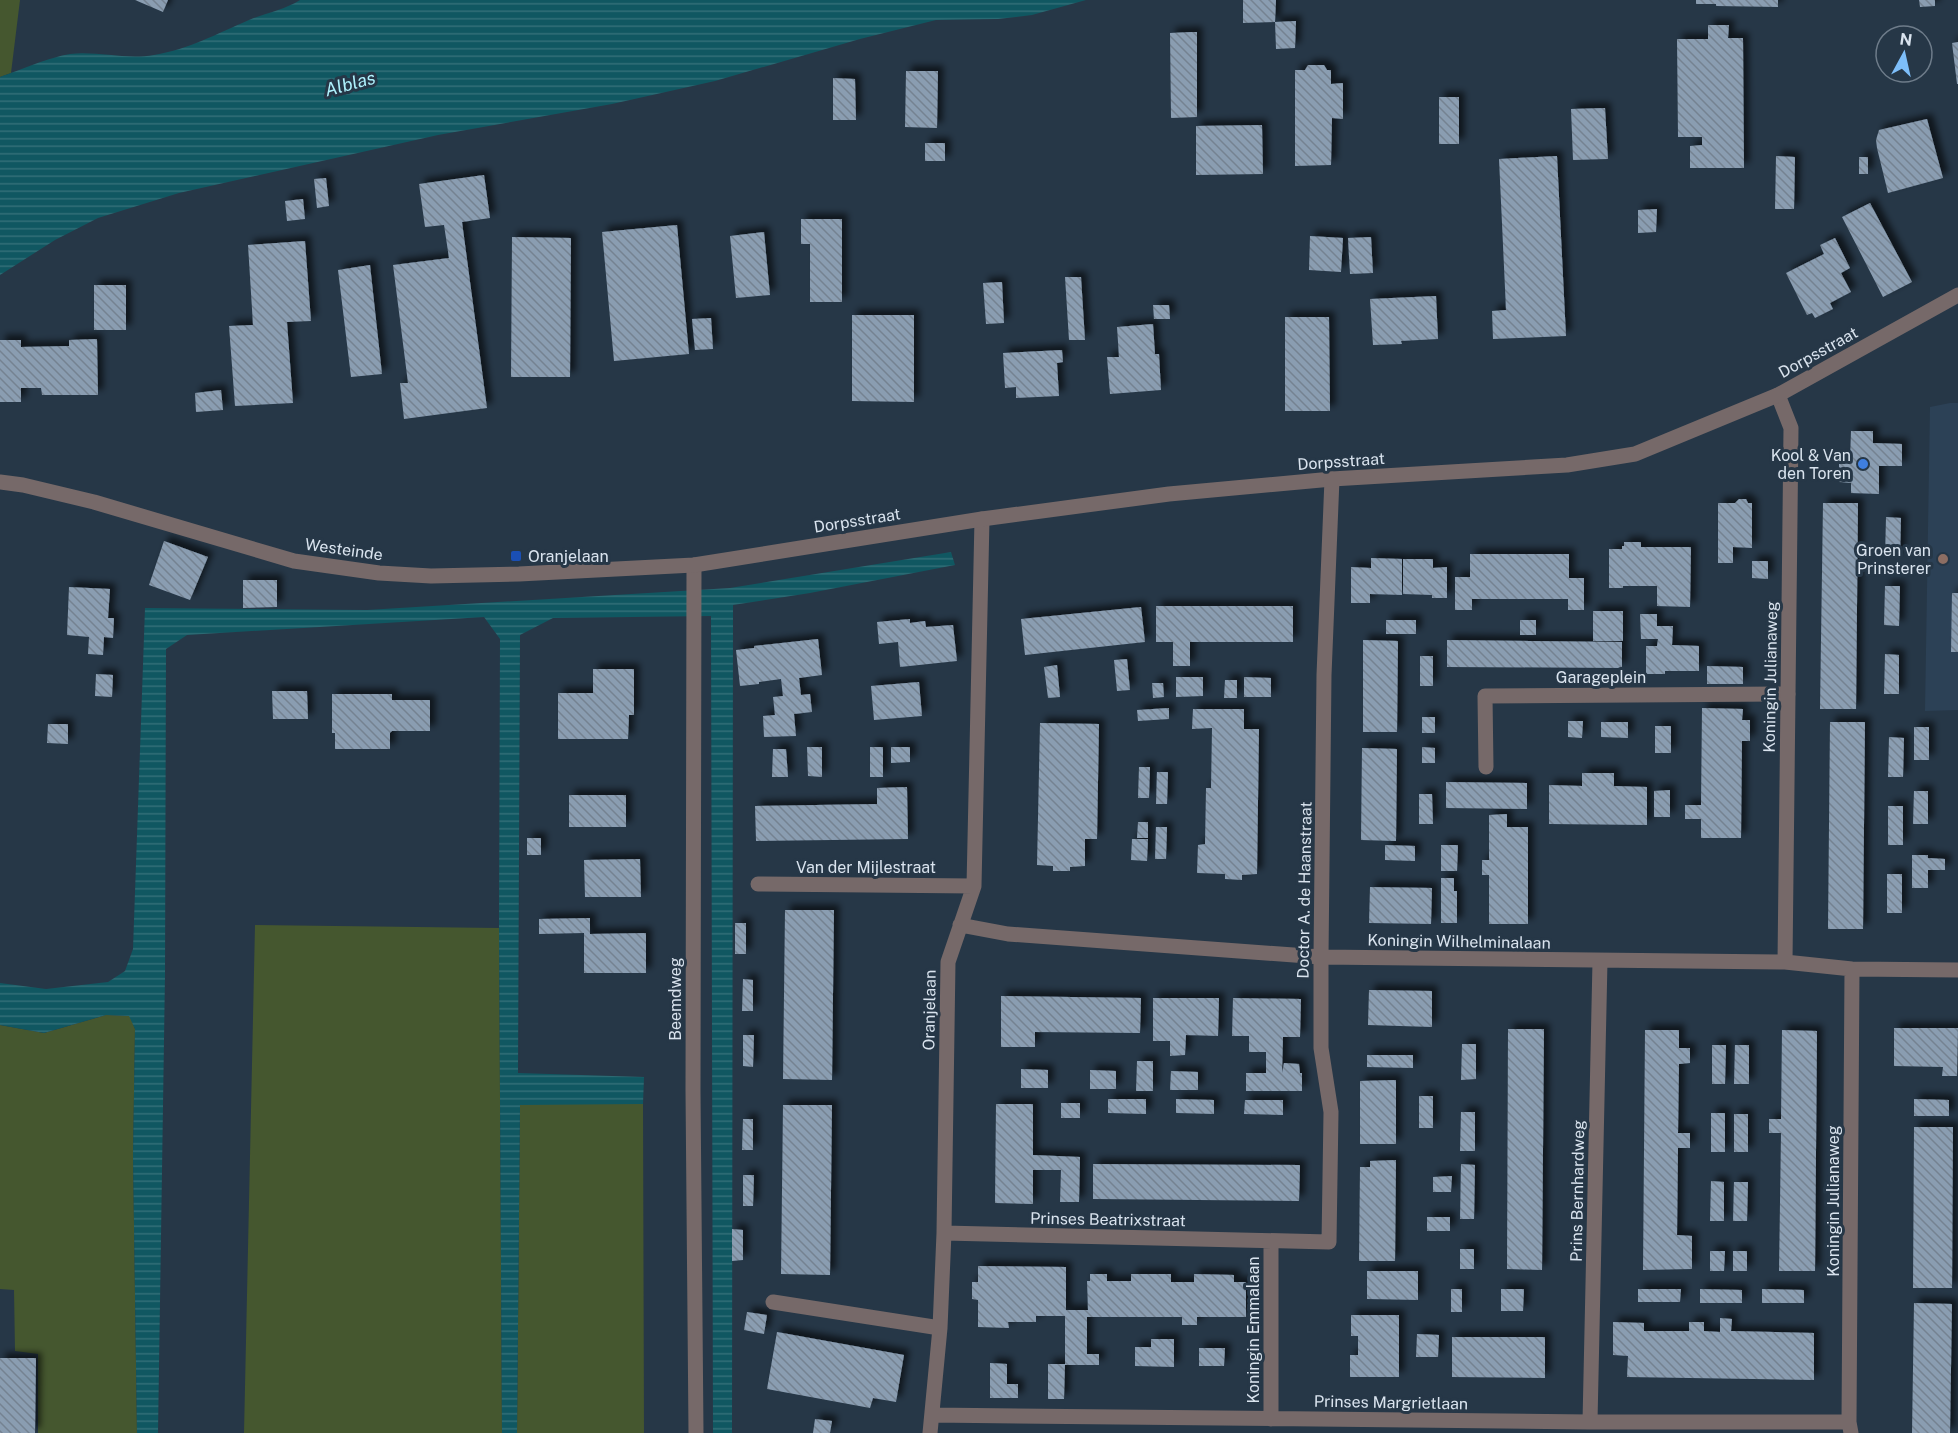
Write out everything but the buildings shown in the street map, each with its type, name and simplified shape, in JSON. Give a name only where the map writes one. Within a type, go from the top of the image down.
[{"type":"street","name":"Dorpsstraat","points":[[694,565],[982,519],[1169,494],[1332,479],[1567,465],[1635,453],[1778,395],[1958,295]]},
{"type":"street","name":"Koningin Julianaweg","points":[[1778,395],[1791,429],[1785,962]]},
{"type":"street","name":"Doctor A. de Haanstraat","points":[[1271,1241],[1329,1242],[1331,1112],[1321,1048],[1321,957],[1324,675],[1332,479]]},
{"type":"street","name":"Westeinde","points":[[0,482],[23,485],[94,502],[294,561],[379,573],[431,576],[519,574],[694,565]]},
{"type":"street","name":"Oranjelaan","points":[[930,1433],[940,1328],[944,1233],[948,962],[974,886],[982,519]]},
{"type":"street","name":"Beemdweg","points":[[694,565],[693,1090],[696,1433]]},
{"type":"street","name":"Garageplein","points":[[1486,767],[1485,696],[1788,694]]},
{"type":"street","name":"Van der Mijlestraat","points":[[758,884],[974,886]]},
{"type":"street","name":"Koningin Wilhelminalaan","points":[[960,925],[1008,934],[1321,957],[1785,962],[1852,969],[1958,970]]},
{"type":"street","name":"Prins Bernhardweg","points":[[1590,1422],[1600,961]]},
{"type":"street","name":"Koningin Julianaweg","points":[[1850,1428],[1852,969]]},
{"type":"street","name":"Prinses Beatrixstraat","points":[[944,1233],[1271,1241]]},
{"type":"street","name":"Koningin Emmalaan","points":[[1271,1241],[1271,1419]]},
{"type":"street","points":[[773,1302],[940,1328]]},
{"type":"street","name":"Prinses Margrietlaan","points":[[932,1415],[1590,1422],[1850,1428]]},
{"type":"shaded area","points":[[0,0],[20,0],[11,73],[0,77]]},
{"type":"shaded area","name":"Groen van Prinsterer","points":[[1958,403],[1958,710],[1925,711],[1930,407]]},
{"type":"shaded area","points":[[255,925],[499,928],[502,1433],[244,1433]]},
{"type":"shaded area","points":[[106,1015],[130,1016],[135,1029],[133,1156],[137,1433],[38,1433],[38,1354],[15,1351],[14,1290],[0,1289],[0,1025],[44,1033]]},
{"type":"shaded area","points":[[520,1104],[643,1104],[644,1433],[517,1433]]},
{"type":"water","name":"Alblas","points":[[300,0],[1086,0],[1032,15],[998,19],[936,20],[860,39],[715,81],[612,104],[438,135],[179,193],[98,218],[55,240],[0,275],[0,77],[70,54],[133,57],[179,49]]},
{"type":"water","points":[[951,552],[955,565],[810,593],[733,605],[732,1433],[713,1433],[711,616],[553,618],[520,635],[518,1073],[644,1077],[643,1104],[520,1105],[517,1433],[502,1433],[500,639],[484,617],[187,635],[166,649],[165,975],[158,1433],[137,1433],[133,1156],[135,1029],[129,1016],[106,1015],[44,1033],[0,1025],[0,983],[46,989],[108,982],[125,971],[133,949],[145,608],[367,610],[730,588]]},
{"type":"place","name":"Kool & Van den Toren","points":[[1863,464]]},
{"type":"place","name":"Oranjelaan","points":[[516,556]]},
{"type":"place","name":"Groen van Prinsterer","points":[[1943,559]]}]
